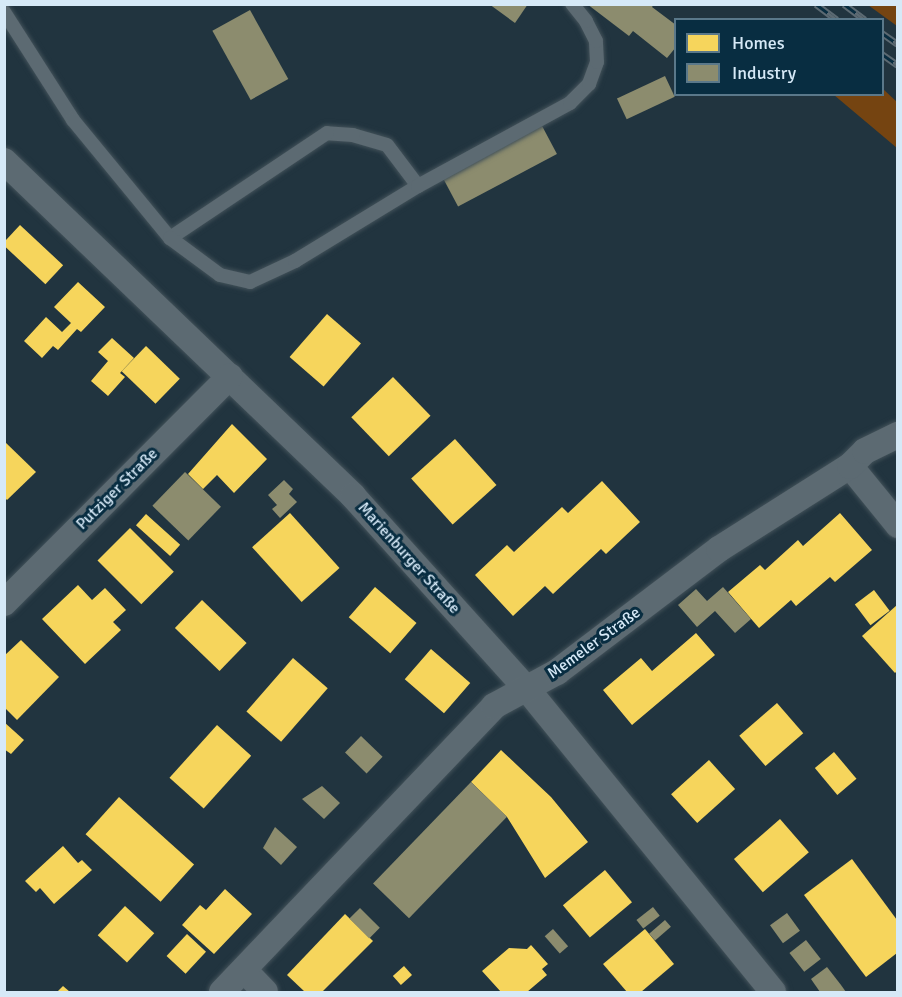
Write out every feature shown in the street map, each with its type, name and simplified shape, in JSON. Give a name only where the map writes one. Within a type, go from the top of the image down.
[{"type":"street","name":"Marienburger Straße","points":[[6,166],[230,375],[353,496],[527,689],[773,993]]},
{"type":"street","name":"Putziger Straße","points":[[4,603],[230,375]]},
{"type":"street","name":"Memeler Straße","points":[[222,993],[494,706],[557,672],[719,549],[850,466],[866,451],[897,435]]},
{"type":"street","points":[[850,466],[897,525]]},
{"type":"street","points":[[244,970],[265,993]]},
{"type":"lane","points":[[4,12],[73,120],[170,238],[220,275],[250,282],[295,261],[418,186],[570,103],[589,84],[597,62],[596,41],[572,4]]},
{"type":"lane","points":[[170,238],[327,133],[353,135],[387,145],[418,186]]},
{"type":"shaded area","points":[[868,5],[897,5],[897,26]]},
{"type":"shaded area","points":[[884,90],[897,102],[897,148],[835,96],[884,96]]},
{"type":"building: Homes","points":[[20,225],[63,265],[45,284],[4,246],[4,242]]},
{"type":"building: Homes","points":[[78,282],[105,307],[81,332],[77,329],[58,350],[53,346],[42,358],[24,341],[46,317],[62,332],[71,323],[54,307]]},
{"type":"building: Homes","points":[[327,314],[361,344],[324,387],[290,357]]},
{"type":"building: Homes","points":[[112,338],[134,358],[120,373],[125,377],[108,396],[91,381],[108,361],[98,352]]},
{"type":"building: Homes","points":[[146,346],[180,379],[155,404],[122,371]]},
{"type":"building: Homes","points":[[393,377],[431,416],[389,456],[351,417]]},
{"type":"building: Homes","points":[[232,424],[267,459],[234,493],[217,475],[203,489],[188,474]]},
{"type":"building: Homes","points":[[455,439],[496,485],[453,525],[411,478]]},
{"type":"building: Homes","points":[[4,441],[36,472],[7,500],[4,497]]},
{"type":"building: Homes","points":[[602,481],[640,522],[606,554],[601,549],[553,594],[545,586],[513,616],[475,575],[507,545],[514,552],[562,507],[568,513]]},
{"type":"building: Homes","points":[[290,513],[340,568],[302,602],[252,547]]},
{"type":"building: Homes","points":[[840,513],[872,550],[835,582],[830,577],[796,606],[791,600],[759,628],[728,592],[760,565],[765,570],[798,540],[803,546]]},
{"type":"building: Homes","points":[[146,514],[180,545],[170,556],[136,525]]},
{"type":"building: Homes","points":[[130,528],[174,572],[141,604],[97,561]]},
{"type":"building: Homes","points":[[78,585],[92,600],[105,588],[126,610],[113,622],[121,630],[85,664],[42,619]]},
{"type":"building: Homes","points":[[375,587],[417,623],[390,653],[349,617]]},
{"type":"building: Homes","points":[[874,590],[890,611],[870,625],[855,604]]},
{"type":"building: Homes","points":[[202,600],[247,643],[220,671],[175,628]]},
{"type":"building: Homes","points":[[897,605],[897,671],[895,673],[862,636]]},
{"type":"building: Homes","points":[[696,633],[715,655],[632,725],[603,690],[641,658],[652,671]]},
{"type":"building: Homes","points":[[21,640],[59,677],[17,720],[4,707],[4,656]]},
{"type":"building: Homes","points":[[431,649],[470,683],[444,713],[405,679]]},
{"type":"building: Homes","points":[[293,658],[328,688],[281,742],[246,712]]},
{"type":"building: Homes","points":[[777,703],[803,733],[766,766],[739,736]]},
{"type":"building: Homes","points":[[4,722],[24,740],[11,754],[4,749]]},
{"type":"building: Homes","points":[[217,725],[251,756],[204,809],[169,778]]},
{"type":"building: Homes","points":[[501,750],[551,797],[588,842],[545,878],[507,817],[471,782]]},
{"type":"building: Homes","points":[[834,752],[856,779],[837,795],[815,768]]},
{"type":"building: Homes","points":[[709,760],[735,789],[697,823],[671,794]]},
{"type":"building: Homes","points":[[119,797],[194,865],[161,902],[86,834]]},
{"type":"building: Homes","points":[[780,819],[809,852],[763,892],[734,859]]},
{"type":"building: Homes","points":[[63,846],[78,863],[82,860],[92,870],[54,904],[40,888],[36,892],[25,881]]},
{"type":"building: Homes","points":[[852,859],[897,920],[897,953],[866,977],[804,895]]},
{"type":"building: Homes","points":[[605,870],[632,902],[590,938],[563,905]]},
{"type":"building: Homes","points":[[225,889],[252,914],[214,954],[182,925],[200,905],[206,910]]},
{"type":"building: Homes","points":[[125,906],[154,933],[127,963],[98,935]]},
{"type":"building: Homes","points":[[345,914],[373,941],[322,992],[305,992],[287,975]]},
{"type":"building: Homes","points":[[645,929],[674,964],[641,992],[627,992],[603,964]]},
{"type":"building: Homes","points":[[187,934],[206,952],[186,974],[167,956]]},
{"type":"building: Homes","points":[[531,945],[548,964],[542,969],[547,975],[527,992],[501,992],[482,971],[509,948],[527,949]]},
{"type":"building: Homes","points":[[404,966],[412,975],[401,985],[393,976]]},
{"type":"building: Homes","points":[[63,986],[70,992],[57,992]]},
{"type":"building: Industry","points":[[489,4],[528,4],[515,23]]},
{"type":"building: Industry","points":[[587,4],[654,4],[652,7],[674,24],[674,49],[667,58],[633,31],[629,36]]},
{"type":"building: Industry","points":[[250,10],[288,79],[251,100],[212,31]]},
{"type":"building: Industry","points":[[665,76],[675,97],[627,119],[617,98]]},
{"type":"building: Industry","points":[[541,124],[557,154],[458,207],[442,177]]},
{"type":"building: Industry","points":[[185,472],[221,507],[188,541],[152,506]]},
{"type":"building: Industry","points":[[284,480],[293,489],[289,494],[297,502],[280,518],[272,509],[277,505],[268,495]]},
{"type":"building: Industry","points":[[723,587],[751,619],[735,633],[715,611],[697,627],[678,605],[696,589],[707,601]]},
{"type":"building: Industry","points":[[361,736],[383,757],[367,773],[345,753]]},
{"type":"building: Industry","points":[[471,782],[507,817],[409,918],[373,883]]},
{"type":"building: Industry","points":[[322,786],[340,803],[324,819],[302,799]]},
{"type":"building: Industry","points":[[275,827],[297,847],[281,865],[263,848]]},
{"type":"building: Industry","points":[[653,907],[660,916],[643,929],[636,920]]},
{"type":"building: Industry","points":[[360,908],[380,928],[369,938],[349,919]]},
{"type":"building: Industry","points":[[787,913],[800,931],[783,943],[770,925]]},
{"type":"building: Industry","points":[[665,920],[671,927],[655,941],[649,934]]},
{"type":"building: Industry","points":[[553,929],[568,946],[560,954],[545,936]]},
{"type":"building: Industry","points":[[806,940],[821,959],[804,972],[789,953]]},
{"type":"building: Industry","points":[[827,967],[846,992],[820,992],[811,979]]},
{"type":"railway","points":[[816,4],[834,18]]},
{"type":"railway","points":[[844,4],[862,18]]},
{"type":"railway","points":[[884,34],[898,44]]},
{"type":"railway","points":[[884,55],[898,65]]}]
